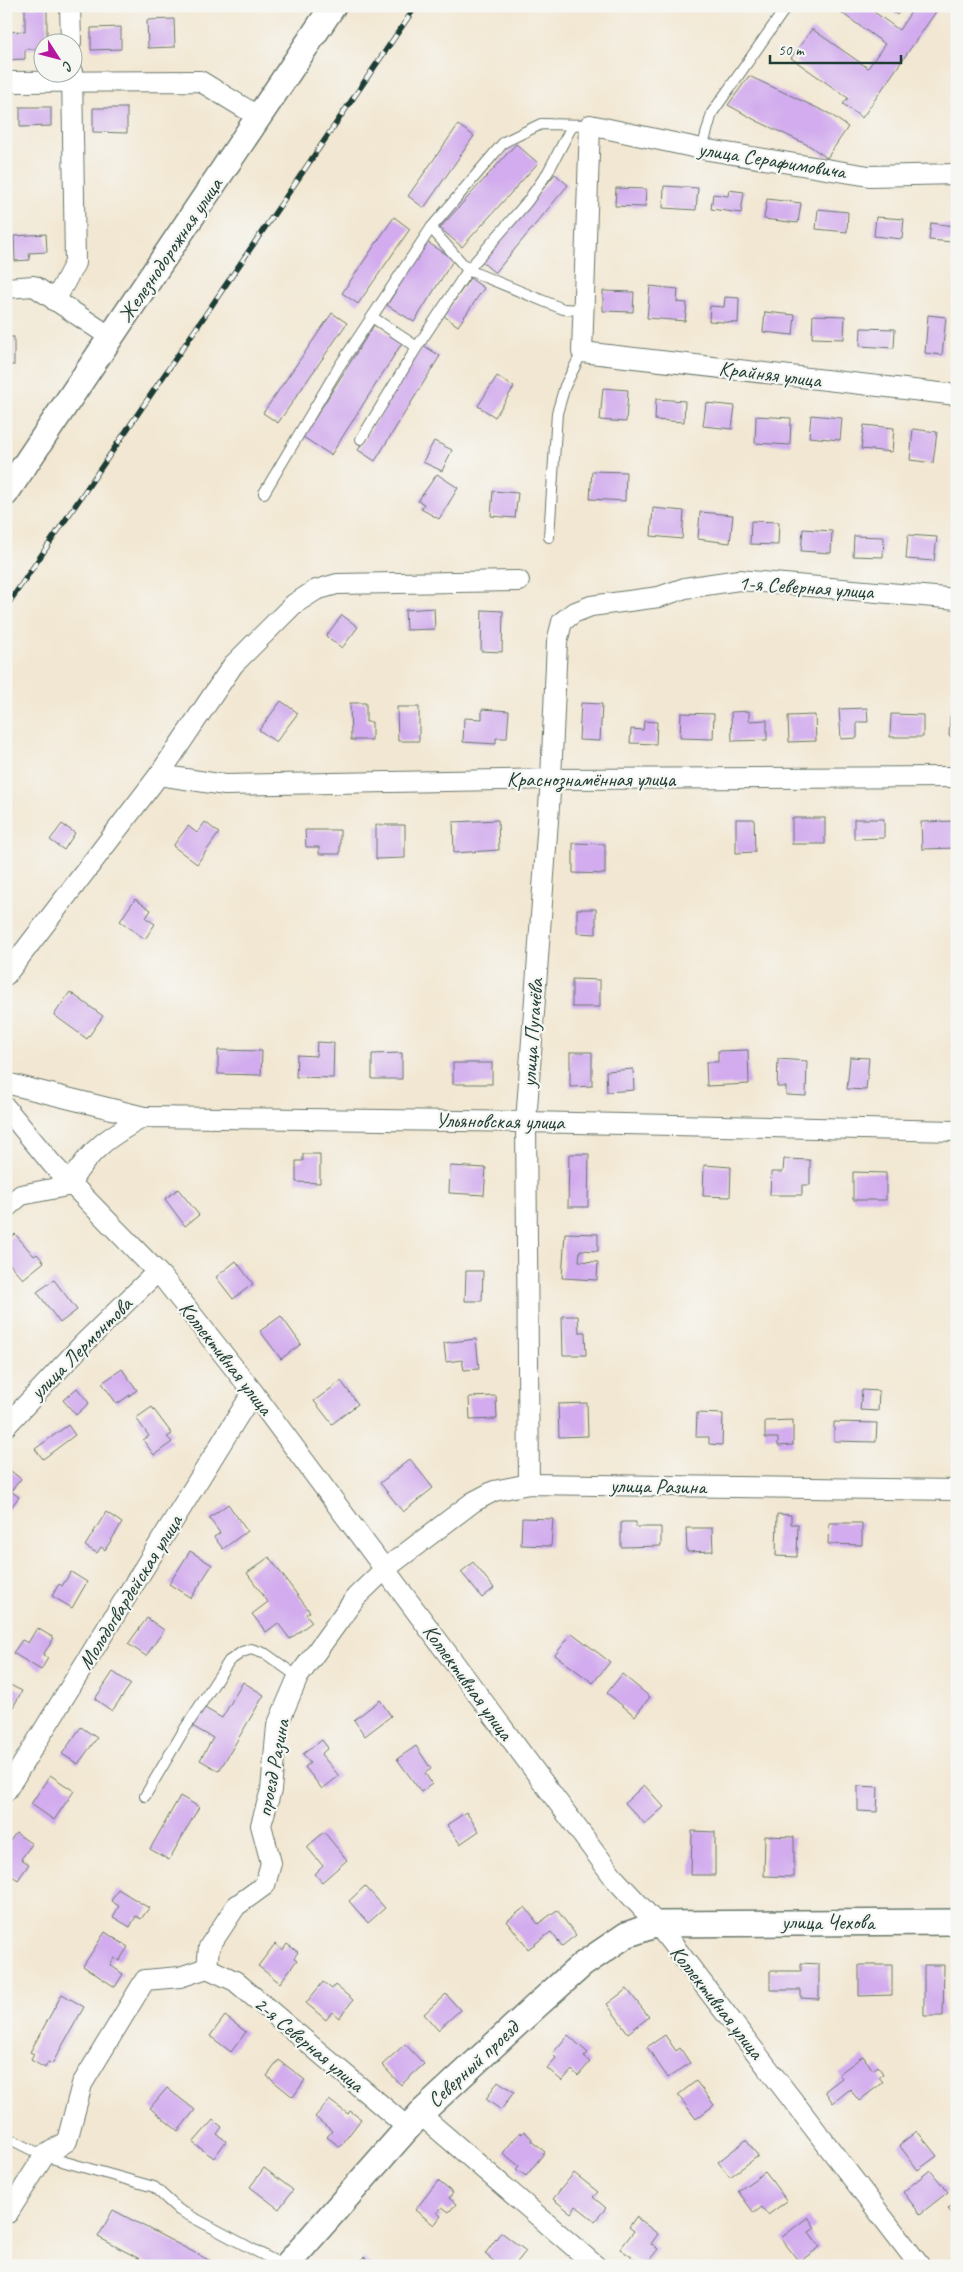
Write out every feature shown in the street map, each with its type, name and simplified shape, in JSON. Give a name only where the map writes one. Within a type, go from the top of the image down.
[{"type":"street","points":[[70,6],[71,32]]},
{"type":"street","name":"Железнодорожная улица","points":[[6,493],[112,338],[333,6]]},
{"type":"street","points":[[82,76],[200,81],[259,117]]},
{"type":"street","points":[[6,82],[32,80]]},
{"type":"street","points":[[55,301],[74,263],[72,82]]},
{"type":"street","points":[[581,126],[584,310],[582,352]]},
{"type":"street","name":"улица Серафимовича","points":[[581,126],[702,149],[869,176],[957,174]]},
{"type":"street","points":[[6,288],[34,286],[112,338]]},
{"type":"street","name":"Крайняя улица","points":[[582,352],[957,395]]},
{"type":"street","name":"1-я Северная улица","points":[[556,642],[562,622],[573,613],[591,606],[659,597],[685,588],[739,580],[957,599]]},
{"type":"street","points":[[6,975],[160,775],[233,666],[294,604],[316,590],[337,584],[519,581]]},
{"type":"street","name":"улица Пугачёва","points":[[528,1484],[526,1122],[551,779],[556,642]]},
{"type":"street","name":"Краснознамённая улица","points":[[160,775],[225,785],[551,779],[957,778]]},
{"type":"street","name":"Ульяновская улица","points":[[6,1083],[144,1116],[957,1131]]},
{"type":"street","name":"Коллективная улица","points":[[6,1108],[52,1164],[157,1272],[253,1392],[615,1879],[657,1924],[920,2266]]},
{"type":"street","points":[[6,1208],[21,1195],[71,1184],[81,1164],[109,1136],[144,1116]]},
{"type":"street","name":"улица Лермонтова","points":[[6,1426],[82,1346],[157,1272]]},
{"type":"street","name":"Молодогвардейская улица","points":[[6,1791],[253,1392]]},
{"type":"street","name":"улица Разина","points":[[385,1569],[473,1502],[494,1491],[528,1484],[957,1490]]},
{"type":"street","name":"проезд Разина","points":[[207,1968],[209,1947],[236,1906],[265,1885],[271,1862],[261,1825],[271,1790],[277,1726],[298,1677],[356,1598],[385,1569]]},
{"type":"street","name":"Северный проезд","points":[[285,2266],[413,2120],[582,1965],[626,1935],[657,1924],[699,1922]]},
{"type":"street","name":"улица Чехова","points":[[699,1922],[957,1922]]},
{"type":"street","points":[[8,2213],[44,2156],[67,2141],[82,2084],[145,1980],[180,1977],[207,1968]]},
{"type":"street","name":"2-я Северная улица","points":[[207,1968],[235,1981],[596,2266]]},
{"type":"lane","points":[[702,149],[712,113],[787,6]]},
{"type":"lane","points":[[264,493],[340,365],[431,228],[504,142],[540,124],[581,126]]},
{"type":"lane","points":[[361,439],[417,347],[468,270],[527,202],[581,126]]},
{"type":"lane","points":[[431,228],[468,270],[563,309],[584,310]]},
{"type":"lane","points":[[372,317],[417,347]]},
{"type":"lane","points":[[549,537],[557,413],[565,386],[582,352]]},
{"type":"lane","points":[[145,1796],[184,1730],[230,1661],[242,1652],[251,1649],[266,1654],[298,1677]]},
{"type":"lane","points":[[6,2137],[44,2156],[154,2187],[179,2210],[285,2266]]},
{"type":"building","points":[[832,6],[866,6],[899,30],[915,6],[940,6],[862,118],[843,104],[848,98],[791,58],[812,29],[868,68],[885,44]]},
{"type":"building","points":[[886,6],[904,6],[897,15]]},
{"type":"building","points":[[25,7],[47,7],[47,32],[32,32],[32,49],[25,49],[25,59],[6,60],[6,32],[25,31]]},
{"type":"building","points":[[174,19],[175,47],[148,48],[147,20]]},
{"type":"building","points":[[121,27],[121,49],[91,50],[91,28]]},
{"type":"building","points":[[749,76],[830,114],[848,127],[827,158],[810,146],[728,105]]},
{"type":"building","points":[[20,107],[51,107],[51,126],[20,127]]},
{"type":"building","points":[[93,108],[127,108],[127,133],[93,132]]},
{"type":"building","points":[[458,125],[474,136],[424,208],[408,196]]},
{"type":"building","points":[[516,144],[538,163],[462,247],[440,228]]},
{"type":"building","points":[[555,174],[568,185],[495,273],[482,262]]},
{"type":"building","points":[[664,186],[698,188],[696,210],[663,208]]},
{"type":"building","points":[[616,188],[646,189],[645,207],[615,206]]},
{"type":"building","points":[[729,190],[744,192],[741,213],[711,209],[713,194],[728,196]]},
{"type":"building","points":[[767,199],[801,203],[798,223],[764,219]]},
{"type":"building","points":[[818,209],[848,212],[847,232],[816,229]]},
{"type":"building","points":[[394,217],[410,229],[358,304],[342,293]]},
{"type":"building","points":[[876,217],[904,219],[902,239],[874,236]]},
{"type":"building","points":[[931,223],[955,226],[953,242],[929,240]]},
{"type":"building","points":[[46,234],[47,252],[29,253],[30,260],[15,261],[14,236]]},
{"type":"building","points":[[427,242],[454,259],[414,322],[387,305]]},
{"type":"building","points":[[470,278],[484,288],[458,326],[444,316]]},
{"type":"building","points":[[650,286],[678,289],[677,302],[687,303],[685,321],[647,318]]},
{"type":"building","points":[[603,291],[634,292],[633,312],[603,311]]},
{"type":"building","points":[[725,297],[739,298],[738,323],[709,321],[710,306],[724,307]]},
{"type":"building","points":[[765,312],[795,315],[793,335],[763,332]]},
{"type":"building","points":[[332,313],[347,323],[278,423],[263,413]]},
{"type":"building","points":[[813,315],[845,316],[844,339],[812,338]]},
{"type":"building","points":[[928,315],[946,317],[942,355],[925,353]]},
{"type":"building","points":[[374,325],[402,343],[331,455],[303,437]]},
{"type":"building","points":[[861,328],[895,329],[894,348],[860,346]]},
{"type":"building","points":[[6,337],[14,337],[14,365],[6,365]]},
{"type":"building","points":[[423,345],[440,356],[375,461],[358,450]]},
{"type":"building","points":[[497,376],[514,387],[495,417],[478,406]]},
{"type":"building","points":[[603,388],[628,390],[626,422],[600,420]]},
{"type":"building","points":[[656,399],[685,401],[684,422],[655,420]]},
{"type":"building","points":[[706,403],[735,406],[732,429],[703,426]]},
{"type":"building","points":[[811,415],[842,418],[840,440],[809,437]]},
{"type":"building","points":[[756,416],[791,418],[790,445],[755,443]]},
{"type":"building","points":[[864,425],[894,428],[892,452],[861,449]]},
{"type":"building","points":[[913,429],[937,432],[933,463],[910,460]]},
{"type":"building","points":[[434,441],[452,450],[442,471],[423,462]]},
{"type":"building","points":[[592,471],[626,472],[625,501],[590,499]]},
{"type":"building","points":[[437,474],[458,488],[439,519],[421,509],[424,504],[418,501]]},
{"type":"building","points":[[493,491],[518,493],[515,518],[491,516]]},
{"type":"building","points":[[653,508],[684,511],[682,539],[651,536]]},
{"type":"building","points":[[700,512],[733,515],[730,543],[698,539]]},
{"type":"building","points":[[751,521],[779,522],[778,545],[750,544]]},
{"type":"building","points":[[803,529],[832,531],[831,553],[801,551]]},
{"type":"building","points":[[908,535],[937,537],[934,561],[906,559]]},
{"type":"building","points":[[854,536],[884,537],[883,557],[853,556]]},
{"type":"building","points":[[434,608],[435,629],[406,630],[405,610]]},
{"type":"building","points":[[482,610],[503,611],[502,652],[481,651]]},
{"type":"building","points":[[342,615],[358,627],[342,648],[326,636]]},
{"type":"building","points":[[281,701],[298,713],[276,742],[259,730]]},
{"type":"building","points":[[350,703],[366,703],[366,722],[372,722],[372,740],[351,740]]},
{"type":"building","points":[[581,703],[602,704],[600,741],[579,740]]},
{"type":"building","points":[[397,707],[419,707],[419,741],[398,741]]},
{"type":"building","points":[[867,708],[868,722],[857,722],[857,738],[841,739],[839,709]]},
{"type":"building","points":[[482,709],[509,711],[507,738],[496,738],[496,744],[463,742],[464,718],[482,719]]},
{"type":"building","points":[[749,711],[749,721],[767,720],[767,740],[732,741],[731,712]]},
{"type":"building","points":[[681,713],[714,714],[713,739],[680,738]]},
{"type":"building","points":[[891,714],[923,715],[923,737],[890,737]]},
{"type":"building","points":[[815,715],[816,741],[789,742],[788,716]]},
{"type":"building","points":[[950,716],[957,717],[957,737],[949,736]]},
{"type":"building","points":[[644,721],[657,722],[656,744],[630,743],[631,729],[643,730]]},
{"type":"building","points":[[792,818],[825,818],[825,844],[792,844]]},
{"type":"building","points":[[736,819],[754,819],[755,852],[736,853]]},
{"type":"building","points":[[854,819],[884,819],[884,838],[854,839]]},
{"type":"building","points":[[498,820],[499,850],[454,853],[453,822]]},
{"type":"building","points":[[957,821],[957,848],[922,849],[921,822]]},
{"type":"building","points":[[205,822],[219,833],[197,864],[173,846],[188,826],[197,833]]},
{"type":"building","points":[[62,824],[75,833],[64,850],[50,840]]},
{"type":"building","points":[[376,825],[405,825],[405,858],[376,859]]},
{"type":"building","points":[[305,830],[340,830],[340,854],[319,854],[319,847],[306,847]]},
{"type":"building","points":[[573,843],[605,844],[605,874],[573,873]]},
{"type":"building","points":[[135,899],[151,910],[146,918],[155,924],[145,939],[120,921]]},
{"type":"building","points":[[577,909],[596,909],[596,934],[577,933]]},
{"type":"building","points":[[572,979],[600,980],[600,1007],[572,1007]]},
{"type":"building","points":[[70,992],[103,1016],[87,1039],[54,1015]]},
{"type":"building","points":[[317,1042],[334,1043],[333,1078],[296,1077],[297,1055],[316,1056]]},
{"type":"building","points":[[218,1050],[262,1051],[261,1075],[218,1074]]},
{"type":"building","points":[[748,1050],[749,1084],[707,1086],[706,1062],[718,1062],[718,1051]]},
{"type":"building","points":[[570,1052],[592,1052],[592,1086],[570,1087]]},
{"type":"building","points":[[402,1053],[402,1079],[372,1079],[372,1054]]},
{"type":"building","points":[[850,1057],[869,1058],[866,1090],[847,1089]]},
{"type":"building","points":[[778,1059],[807,1061],[806,1096],[786,1095],[786,1087],[777,1087]]},
{"type":"building","points":[[453,1063],[492,1063],[492,1084],[453,1084]]},
{"type":"building","points":[[633,1069],[634,1090],[607,1092],[606,1071]]},
{"type":"building","points":[[303,1154],[320,1154],[320,1183],[296,1182],[296,1161],[303,1161]]},
{"type":"building","points":[[569,1154],[589,1154],[588,1207],[568,1207]]},
{"type":"building","points":[[784,1159],[810,1160],[810,1185],[802,1185],[802,1195],[770,1195],[771,1172],[783,1172]]},
{"type":"building","points":[[704,1165],[731,1167],[730,1197],[703,1196]]},
{"type":"building","points":[[450,1166],[486,1168],[484,1195],[449,1193]]},
{"type":"building","points":[[853,1172],[886,1173],[886,1200],[853,1200]]},
{"type":"building","points":[[178,1189],[199,1215],[185,1226],[165,1199]]},
{"type":"building","points":[[565,1233],[598,1234],[598,1251],[580,1250],[579,1261],[598,1262],[597,1280],[562,1278]]},
{"type":"building","points":[[15,1234],[34,1256],[37,1254],[44,1262],[23,1279],[6,1260],[6,1241]]},
{"type":"building","points":[[236,1261],[253,1284],[233,1299],[216,1277]]},
{"type":"building","points":[[466,1271],[483,1271],[482,1301],[465,1301]]},
{"type":"building","points":[[54,1280],[77,1310],[60,1323],[37,1292]]},
{"type":"building","points":[[281,1316],[301,1344],[281,1359],[260,1331]]},
{"type":"building","points":[[562,1316],[578,1316],[579,1332],[585,1332],[586,1355],[563,1355]]},
{"type":"building","points":[[476,1339],[479,1369],[464,1370],[462,1360],[446,1362],[444,1343]]},
{"type":"building","points":[[122,1369],[137,1390],[117,1404],[102,1383]]},
{"type":"building","points":[[341,1381],[358,1404],[332,1424],[314,1401]]},
{"type":"building","points":[[77,1388],[89,1403],[76,1415],[63,1400]]},
{"type":"building","points":[[862,1390],[879,1391],[878,1411],[860,1410]]},
{"type":"building","points":[[496,1396],[497,1419],[470,1420],[469,1397]]},
{"type":"building","points":[[587,1403],[588,1436],[559,1437],[558,1404]]},
{"type":"building","points":[[152,1407],[172,1434],[167,1437],[172,1442],[154,1455],[143,1440],[149,1436],[136,1418]]},
{"type":"building","points":[[697,1413],[723,1414],[722,1445],[709,1444],[709,1437],[696,1437]]},
{"type":"building","points":[[793,1420],[793,1445],[778,1446],[778,1438],[765,1438],[765,1421]]},
{"type":"building","points":[[834,1422],[877,1423],[876,1442],[834,1441]]},
{"type":"building","points":[[68,1425],[75,1435],[43,1459],[35,1449]]},
{"type":"building","points":[[410,1459],[433,1488],[403,1512],[380,1483]]},
{"type":"building","points":[[6,1467],[21,1479],[11,1491],[19,1497],[9,1510],[6,1508]]},
{"type":"building","points":[[228,1504],[247,1531],[223,1549],[214,1537],[220,1533],[209,1518]]},
{"type":"building","points":[[106,1512],[122,1523],[105,1550],[101,1547],[97,1553],[85,1546]]},
{"type":"building","points":[[777,1514],[791,1515],[791,1524],[798,1524],[797,1557],[776,1556]]},
{"type":"building","points":[[522,1518],[553,1519],[551,1546],[521,1545]]},
{"type":"building","points":[[621,1522],[636,1522],[636,1527],[661,1527],[661,1546],[621,1547]]},
{"type":"building","points":[[829,1523],[862,1523],[862,1545],[828,1544]]},
{"type":"building","points":[[686,1528],[712,1528],[713,1551],[687,1552]]},
{"type":"building","points":[[190,1551],[212,1565],[191,1598],[169,1584]]},
{"type":"building","points":[[269,1557],[310,1612],[306,1614],[312,1622],[290,1639],[278,1623],[266,1632],[252,1614],[268,1602],[247,1573]]},
{"type":"building","points":[[473,1562],[494,1588],[482,1598],[461,1572]]},
{"type":"building","points":[[71,1572],[87,1582],[72,1608],[52,1596],[59,1584],[62,1586]]},
{"type":"building","points":[[147,1618],[164,1630],[146,1656],[128,1644]]},
{"type":"building","points":[[37,1628],[54,1638],[43,1655],[48,1658],[41,1670],[13,1653],[22,1640],[28,1643]]},
{"type":"building","points":[[572,1633],[610,1662],[593,1683],[555,1655]]},
{"type":"building","points":[[113,1672],[131,1684],[112,1711],[95,1699]]},
{"type":"building","points":[[622,1674],[650,1697],[635,1716],[607,1693]]},
{"type":"building","points":[[243,1682],[264,1695],[219,1771],[200,1760],[213,1738],[192,1726],[203,1707],[222,1718]]},
{"type":"building","points":[[6,1683],[22,1691],[6,1720]]},
{"type":"building","points":[[380,1700],[391,1716],[365,1736],[354,1720]]},
{"type":"building","points":[[81,1727],[97,1738],[78,1764],[62,1754]]},
{"type":"building","points":[[322,1740],[328,1748],[321,1754],[339,1776],[322,1789],[305,1767],[310,1763],[303,1754]]},
{"type":"building","points":[[416,1746],[431,1769],[425,1773],[432,1784],[421,1792],[397,1759]]},
{"type":"building","points":[[50,1775],[74,1791],[54,1820],[31,1804]]},
{"type":"building","points":[[644,1785],[664,1807],[645,1824],[625,1803]]},
{"type":"building","points":[[858,1786],[878,1787],[877,1812],[858,1811]]},
{"type":"building","points":[[180,1796],[199,1807],[169,1860],[150,1849]]},
{"type":"building","points":[[466,1812],[479,1831],[460,1844],[447,1825]]},
{"type":"building","points":[[692,1831],[715,1832],[715,1875],[691,1875]]},
{"type":"building","points":[[324,1832],[347,1860],[322,1882],[315,1874],[323,1866],[307,1847]]},
{"type":"building","points":[[16,1833],[32,1844],[21,1859],[29,1864],[18,1880],[6,1872],[8,1867],[6,1866],[6,1846]]},
{"type":"building","points":[[765,1836],[794,1837],[794,1877],[764,1876]]},
{"type":"building","points":[[365,1886],[385,1908],[368,1923],[349,1901]]},
{"type":"building","points":[[118,1889],[149,1908],[141,1919],[136,1916],[130,1927],[113,1917],[119,1906],[111,1901]]},
{"type":"building","points":[[525,1907],[538,1924],[557,1910],[576,1935],[562,1946],[551,1932],[528,1949],[507,1921]]},
{"type":"building","points":[[105,1932],[128,1947],[119,1961],[114,1958],[110,1965],[123,1974],[115,1987],[83,1966]]},
{"type":"building","points":[[275,1944],[283,1950],[287,1944],[298,1952],[294,1958],[297,1960],[280,1983],[258,1966]]},
{"type":"building","points":[[801,1963],[819,1964],[819,1999],[801,1998],[801,1990],[770,1990],[770,1971],[801,1971]]},
{"type":"building","points":[[859,1965],[892,1965],[892,1995],[859,1996]]},
{"type":"building","points":[[924,1965],[944,1965],[943,2016],[924,2016]]},
{"type":"building","points":[[323,1982],[332,1989],[335,1985],[353,2000],[339,2018],[332,2012],[326,2020],[306,2003]]},
{"type":"building","points":[[627,1989],[649,2017],[628,2033],[607,2004]]},
{"type":"building","points":[[62,1994],[84,2007],[52,2064],[48,2062],[45,2068],[31,2060],[34,2054],[30,2052]]},
{"type":"building","points":[[446,1994],[460,2010],[438,2030],[424,2014]]},
{"type":"building","points":[[225,2016],[246,2032],[231,2052],[210,2036]]},
{"type":"building","points":[[568,2035],[588,2053],[584,2057],[590,2062],[578,2076],[572,2070],[562,2081],[547,2068],[556,2058],[552,2054]]},
{"type":"building","points":[[665,2035],[676,2051],[680,2048],[690,2063],[668,2078],[647,2047]]},
{"type":"building","points":[[405,2044],[424,2064],[401,2085],[382,2065]]},
{"type":"building","points":[[863,2056],[873,2070],[878,2066],[883,2074],[879,2077],[883,2082],[859,2101],[850,2089],[833,2103],[825,2091],[842,2078],[839,2074]]},
{"type":"building","points":[[279,2060],[305,2080],[293,2097],[267,2076]]},
{"type":"building","points":[[498,2081],[514,2092],[501,2110],[486,2099]]},
{"type":"building","points":[[696,2081],[714,2105],[696,2119],[678,2095]]},
{"type":"building","points":[[167,2088],[195,2110],[178,2131],[150,2108]]},
{"type":"building","points":[[329,2100],[348,2114],[350,2111],[361,2119],[340,2147],[327,2137],[332,2131],[315,2117]]},
{"type":"building","points":[[213,2120],[222,2127],[217,2134],[226,2141],[214,2158],[193,2143]]},
{"type":"building","points":[[524,2131],[532,2139],[531,2141],[545,2152],[526,2176],[516,2169],[519,2166],[503,2153],[520,2132],[522,2134]]},
{"type":"building","points":[[917,2131],[937,2156],[918,2170],[899,2145]]},
{"type":"building","points":[[746,2140],[758,2156],[730,2177],[718,2162]]},
{"type":"building","points":[[264,2168],[293,2190],[279,2209],[250,2187]]},
{"type":"building","points":[[930,2170],[948,2192],[920,2214],[903,2192]]},
{"type":"building","points":[[765,2172],[787,2201],[768,2215],[762,2207],[754,2213],[738,2191]]},
{"type":"building","points":[[574,2173],[598,2192],[593,2197],[606,2208],[595,2221],[576,2206],[571,2213],[553,2199]]},
{"type":"building","points":[[438,2181],[453,2193],[449,2198],[456,2204],[449,2212],[442,2207],[437,2213],[441,2216],[434,2225],[415,2210]]},
{"type":"building","points":[[957,2201],[957,2219],[948,2209]]},
{"type":"building","points":[[113,2210],[220,2266],[153,2266],[98,2237]]},
{"type":"building","points":[[636,2217],[658,2234],[651,2244],[658,2249],[645,2266],[620,2249],[634,2231],[629,2227]]},
{"type":"building","points":[[808,2217],[815,2228],[809,2232],[820,2247],[799,2262],[781,2238]]},
{"type":"building","points":[[501,2232],[526,2251],[514,2266],[500,2266],[485,2254]]},
{"type":"building","points":[[364,2257],[374,2266],[357,2266]]},
{"type":"railway","points":[[6,607],[416,6]]}]
